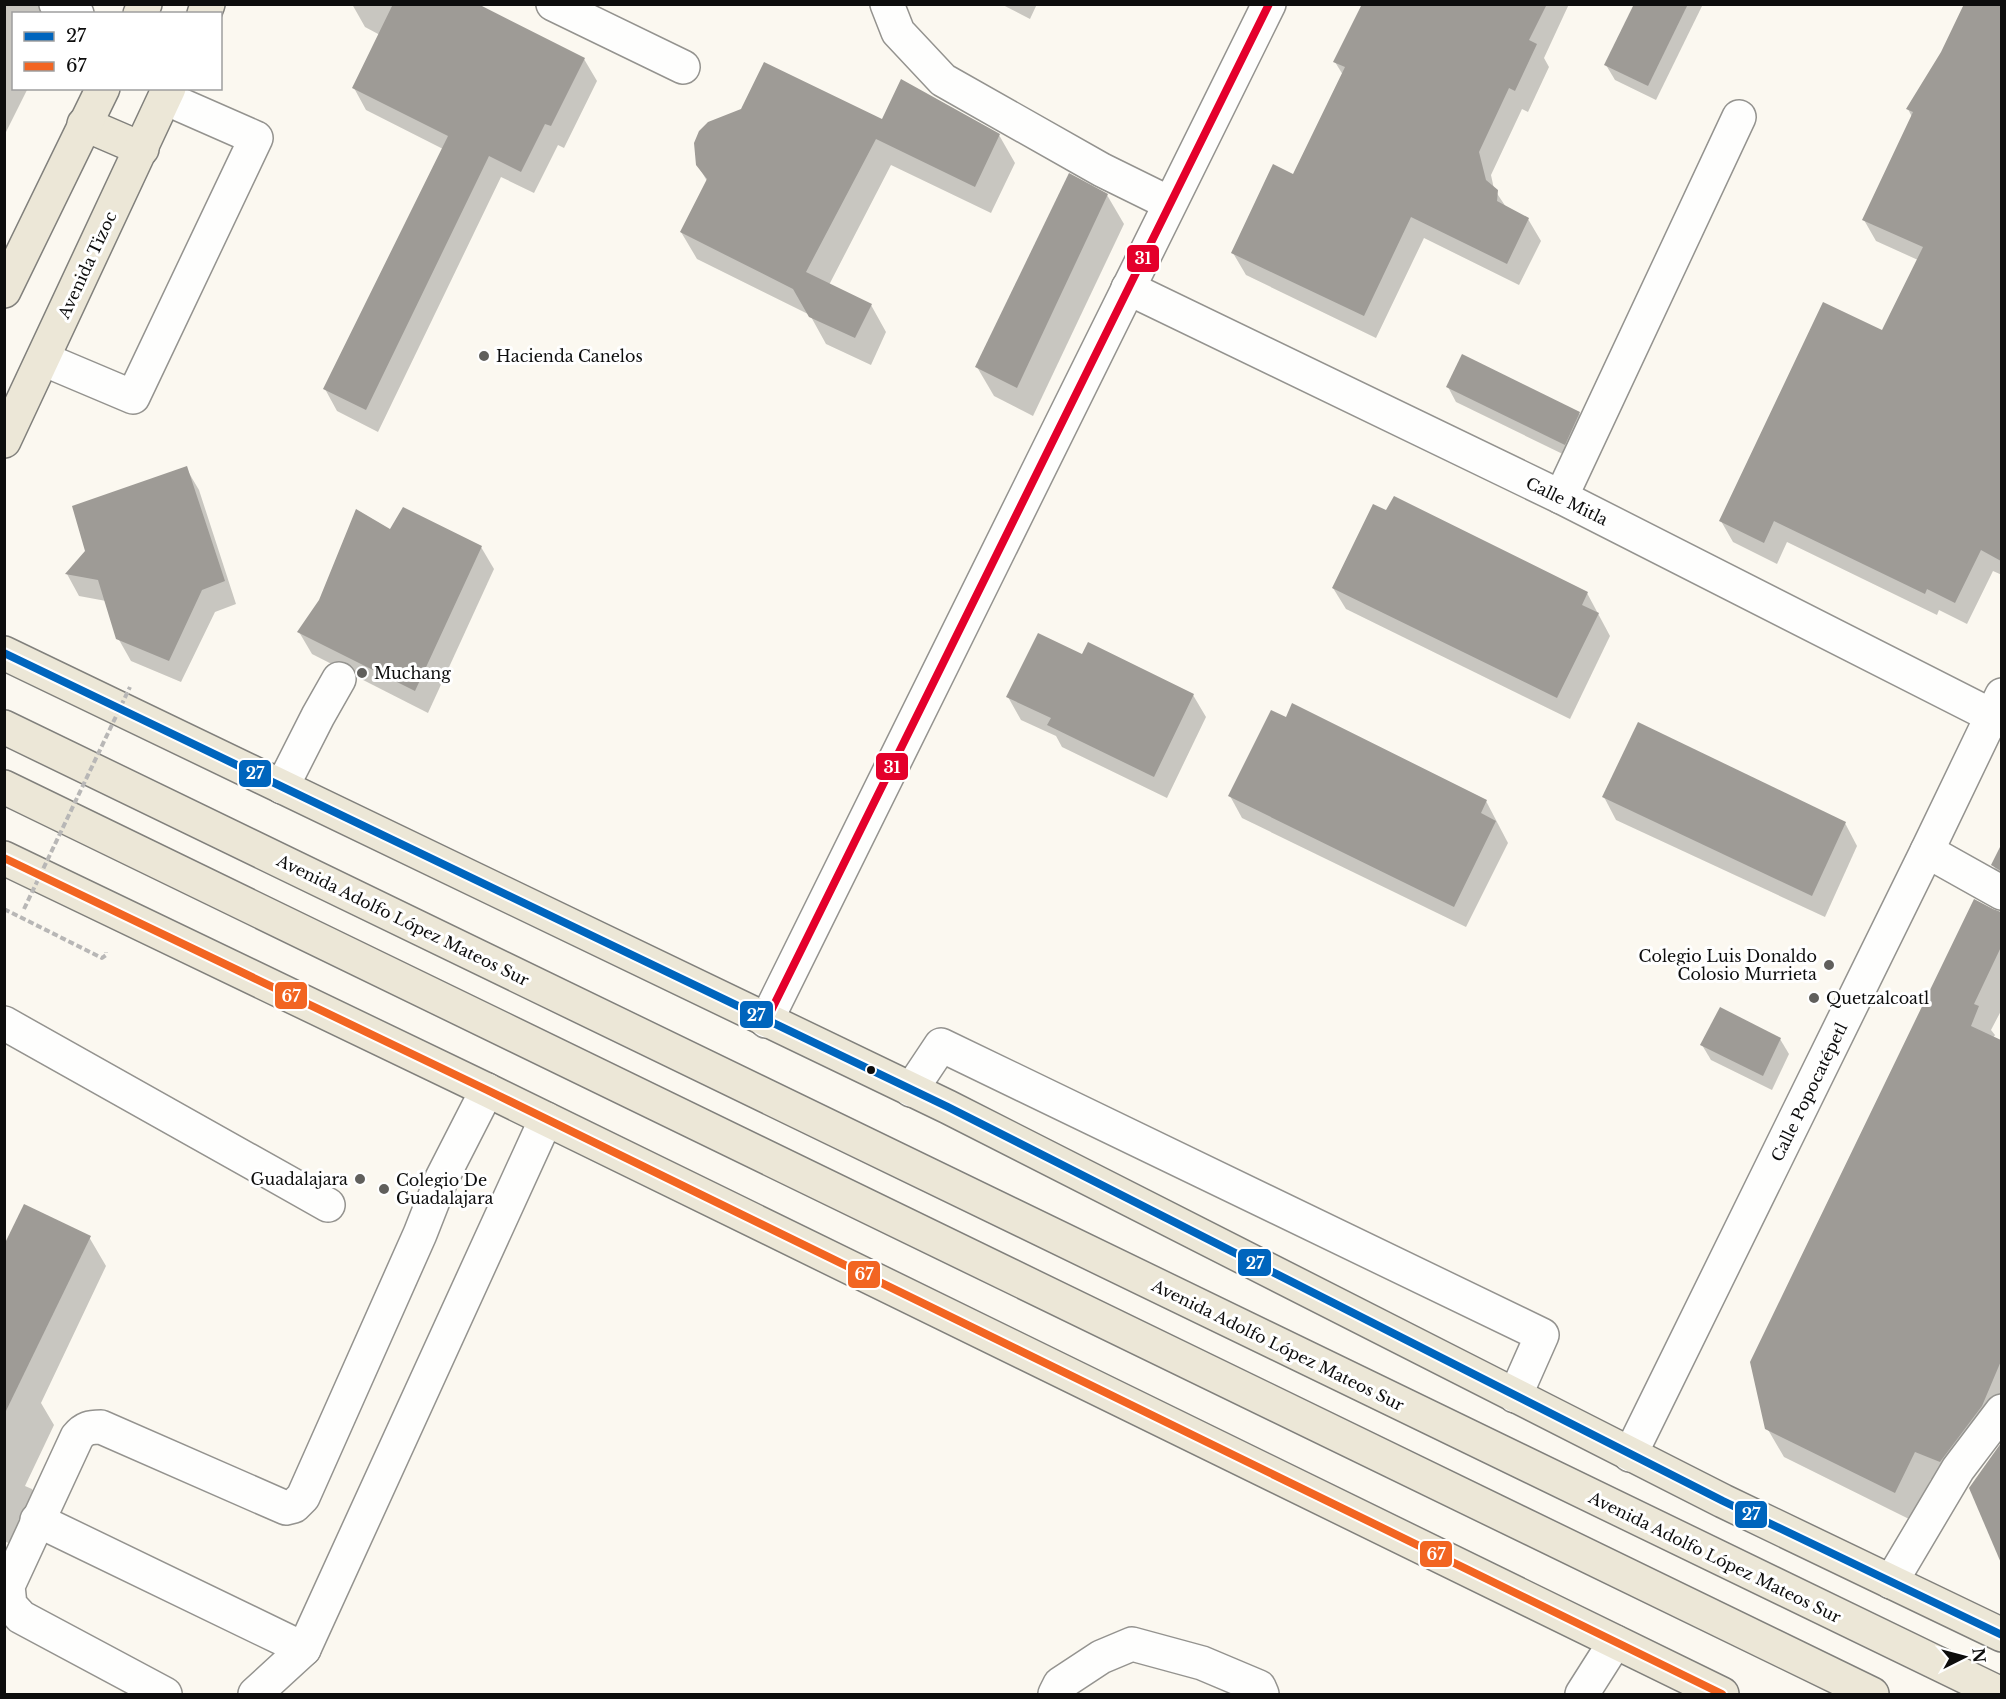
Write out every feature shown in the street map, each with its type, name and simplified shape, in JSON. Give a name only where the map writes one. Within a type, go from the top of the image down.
[{"type":"main road","points":[[4,291],[102,90]]},
{"type":"main road","name":"Avenida Tizoc","points":[[4,441],[167,93]]},
{"type":"main road","points":[[84,124],[142,149]]},
{"type":"main road","points":[[4,652],[911,1090],[1630,1455],[2001,1635]]},
{"type":"main road","name":"Avenida Adolfo López Mateos Sur","points":[[4,727],[2001,1695]]},
{"type":"main road","points":[[4,787],[1872,1695]]},
{"type":"main road","points":[[4,858],[487,1090],[1722,1695]]},
{"type":"street","points":[[56,4],[73,12]]},
{"type":"street","points":[[553,4],[683,67]]},
{"type":"street","points":[[887,4],[898,32],[943,80],[1102,170],[1169,203]]},
{"type":"street","points":[[766,1021],[1269,4]]},
{"type":"street","points":[[43,359],[133,397],[256,138],[167,93]]},
{"type":"street","points":[[1561,497],[1739,117]]},
{"type":"street","name":"Calle Mitla","points":[[1128,288],[1998,711]]},
{"type":"street","points":[[282,787],[339,679]]},
{"type":"street","name":"Calle Popocatépetl","points":[[1630,1455],[1998,711]]},
{"type":"street","points":[[1927,851],[2001,893]]},
{"type":"street","points":[[4,1023],[328,1205]]},
{"type":"street","points":[[911,1090],[941,1046],[1542,1335],[1515,1396]]},
{"type":"street","points":[[165,1695],[15,1612],[10,1605],[8,1586],[77,1437],[89,1427],[101,1427],[286,1508],[294,1506],[303,1497],[420,1234],[442,1178],[487,1090]]},
{"type":"street","points":[[255,1695],[304,1649],[546,1119]]},
{"type":"street","points":[[1891,1582],[1958,1469],[2001,1411]]},
{"type":"street","points":[[37,1520],[304,1649]]},
{"type":"street","points":[[1582,1695],[1615,1642]]},
{"type":"street","points":[[1055,1695],[1060,1684],[1101,1657],[1132,1644],[1202,1663],[1259,1687],[1263,1695]]},
{"type":"path","points":[[24,909],[130,687]]},
{"type":"building","points":[[393,4],[478,4],[585,58],[551,126],[545,124],[521,172],[489,156],[366,410],[323,389],[448,136],[352,88]]},
{"type":"building","points":[[1362,4],[1547,4],[1529,40],[1537,44],[1515,91],[1509,88],[1479,152],[1486,180],[1498,190],[1497,201],[1529,218],[1507,264],[1411,217],[1364,316],[1231,253],[1273,164],[1293,174],[1345,67],[1333,62]]},
{"type":"building","points":[[1634,4],[1688,4],[1648,86],[1604,65]]},
{"type":"building","points":[[1964,4],[2001,4],[2001,561],[1981,550],[1955,603],[1927,589],[1925,594],[1774,521],[1764,543],[1719,521],[1823,302],[1882,330],[1923,247],[1862,220],[1913,112],[1906,109],[1941,52]]},
{"type":"building","points":[[764,62],[882,119],[901,79],[1000,134],[975,187],[876,139],[806,272],[872,304],[855,338],[809,317],[793,289],[680,232],[707,179],[696,165],[694,143],[699,131],[708,122],[741,109]]},
{"type":"building","points":[[1069,173],[1108,194],[1017,388],[975,367]]},
{"type":"building","points":[[1462,354],[1580,412],[1565,445],[1446,387]]},
{"type":"building","points":[[187,466],[225,581],[202,590],[169,661],[116,639],[98,580],[65,574],[85,551],[72,506]]},
{"type":"building","points":[[1394,496],[1588,592],[1582,605],[1599,613],[1557,698],[1332,588],[1373,504],[1386,510]]},
{"type":"building","points":[[403,507],[482,546],[415,691],[297,632],[319,600],[356,509],[390,529]]},
{"type":"building","points":[[1038,633],[1082,654],[1088,642],[1194,694],[1154,777],[1047,725],[1051,718],[1006,697]]},
{"type":"building","points":[[1292,703],[1487,800],[1481,813],[1496,821],[1454,907],[1228,796],[1271,710],[1286,717]]},
{"type":"building","points":[[1638,722],[1846,822],[1812,896],[1602,797]]},
{"type":"building","points":[[2001,845],[2001,871],[1991,865]]},
{"type":"building","points":[[1974,899],[2001,912],[2001,947],[1974,1004],[1979,1006],[1971,1026],[2001,1040],[2001,1361],[1982,1406],[1940,1462],[1915,1452],[1895,1493],[1765,1429],[1750,1362]]},
{"type":"building","points":[[1720,1007],[1781,1038],[1763,1076],[1700,1045]]},
{"type":"building","points":[[24,1204],[91,1236],[4,1415],[4,1245]]},
{"type":"building","points":[[2001,1443],[2001,1563],[1969,1488]]},
{"type":"transit line","name":"31","points":[[766,1021],[1269,4]]},
{"type":"transit line","name":"27","points":[[4,653],[948,1107],[1723,1501],[2002,1635]]},
{"type":"transit line","name":"67","points":[[4,858],[487,1090],[1722,1694]]},
{"type":"place","name":"Hacienda Canelos","points":[[484,356]]},
{"type":"place","name":"Muchang","points":[[362,673]]},
{"type":"place","name":"Colegio Luis Donaldo Colosio Murrieta","points":[[1829,965]]},
{"type":"place","name":"Quetzalcoatl","points":[[1814,998]]},
{"type":"place","name":"Guadalajara","points":[[360,1179]]},
{"type":"place","name":"Colegio De Guadalajara","points":[[384,1189]]}]
